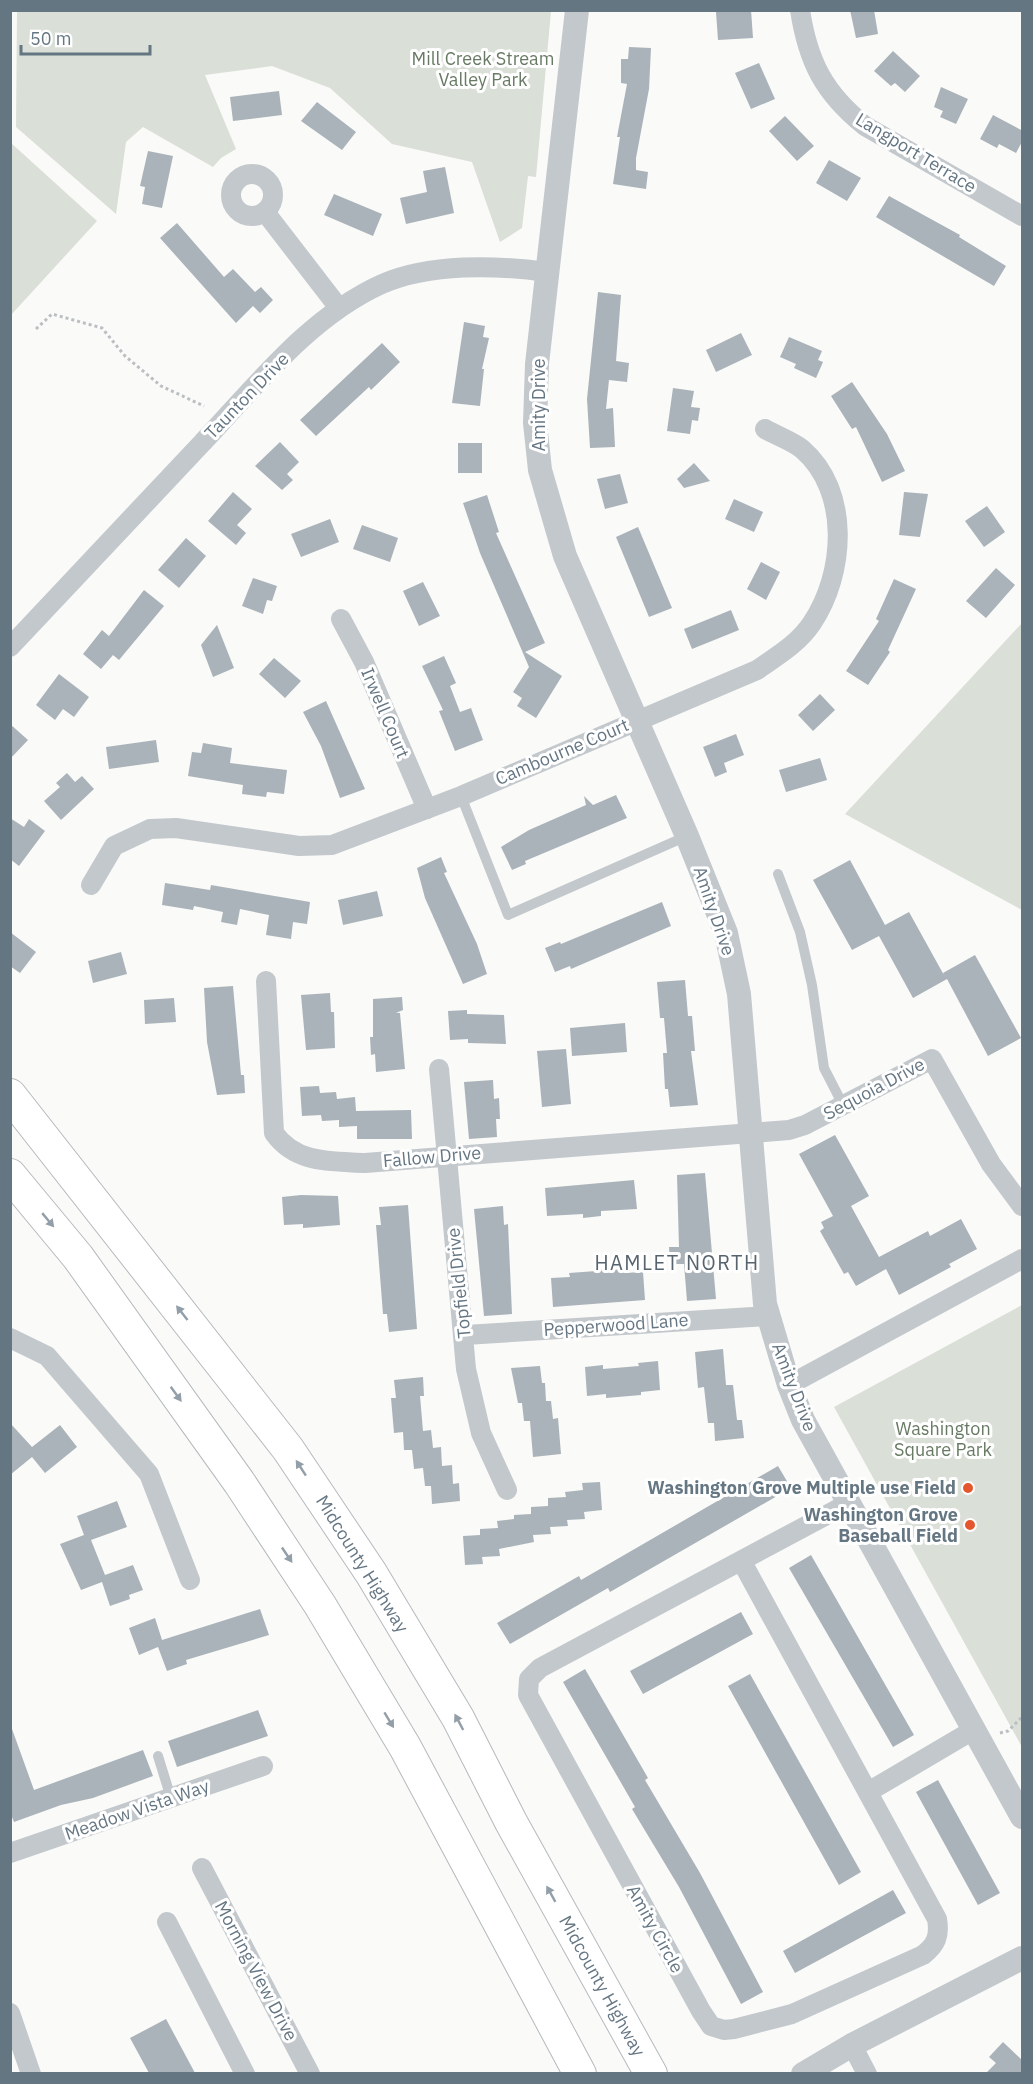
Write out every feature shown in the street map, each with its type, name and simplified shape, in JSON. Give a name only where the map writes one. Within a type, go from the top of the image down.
[{"type":"main road","name":"Midcounty Highway","points":[[10,1095],[288,1449],[370,1573],[458,1719],[511,1822],[651,2073]]},
{"type":"main road","points":[[10,1175],[78,1257],[239,1482],[320,1605],[405,1747],[580,2073]]},
{"type":"street","name":"Amity Drive","points":[[577,10],[537,364],[535,423],[540,470],[566,556],[687,836],[726,933],[739,994],[767,1316],[789,1385],[803,1420],[1023,1817]]},
{"type":"street","name":"Langport Terrace","points":[[800,10],[805,41],[814,64],[826,87],[843,108],[865,126],[1023,216]]},
{"type":"street","points":[[265,212],[339,308]]},
{"type":"street","name":"Taunton Drive","points":[[10,646],[285,355],[339,308],[383,284],[442,269],[507,267],[547,272]]},
{"type":"street","name":"Cambourne Court","points":[[91,885],[114,846],[150,829],[176,828],[299,846],[332,845],[461,796],[757,670],[792,647],[812,624],[830,592],[837,562],[838,522],[828,489],[813,462],[801,448],[765,429]]},
{"type":"street","name":"Irwell Court","points":[[341,619],[364,662],[426,809]]},
{"type":"street","name":"Fallow Drive","points":[[266,981],[274,1133],[282,1144],[302,1157],[365,1163],[752,1131]]},
{"type":"street","name":"Sequoia Drive","points":[[752,1131],[789,1130],[805,1125],[932,1059],[991,1164],[1023,1206]]},
{"type":"street","name":"Topfield Drive","points":[[439,1069],[445,1155],[465,1335],[466,1369],[481,1433],[507,1490]]},
{"type":"street","points":[[789,1385],[1023,1259]]},
{"type":"street","name":"Pepperwood Lane","points":[[465,1335],[767,1316]]},
{"type":"street","points":[[10,1338],[47,1356],[149,1474],[190,1580]]},
{"type":"street","name":"Amity Circle","points":[[742,1562],[937,1919],[939,1930],[936,1942],[923,1955],[792,2013],[723,2030],[711,2026],[648,1917],[528,1695],[529,1679],[540,1668],[849,1503]]},
{"type":"street","points":[[868,1792],[975,1729]]},
{"type":"street","name":"Meadow Vista Way","points":[[10,1853],[263,1766]]},
{"type":"street","name":"Morning View Drive","points":[[202,1868],[310,2073]]},
{"type":"street","points":[[167,1922],[245,2073]]},
{"type":"street","points":[[803,2073],[852,2045],[1023,1958]]},
{"type":"street","points":[[10,2013],[31,2073]]},
{"type":"street","points":[[852,2045],[867,2073]]},
{"type":"lane","points":[[461,796],[508,915],[687,836]]},
{"type":"lane","points":[[778,874],[800,932],[812,985],[824,1068],[843,1105]]},
{"type":"lane","points":[[158,1756],[171,1798]]},
{"type":"path","points":[[36,329],[52,314],[102,328],[125,356],[161,386],[204,406]]},
{"type":"path","points":[[999,1733],[1008,1731],[1023,1717]]},
{"type":"green space","name":"Mill Creek Stream Valley Park","points":[[17,11],[551,11],[536,177],[528,176],[522,228],[500,242],[472,162],[392,144],[330,88],[272,66],[205,75],[236,149],[221,158],[213,167],[143,127],[126,142],[116,214],[16,127]]},
{"type":"green space","points":[[11,143],[97,221],[11,315]]},
{"type":"green space","points":[[1022,623],[1022,910],[845,814]]},
{"type":"green space","name":"Washington Square Park","points":[[1022,1305],[1022,1747],[834,1407]]},
{"type":"building","points":[[751,10],[753,38],[718,40],[716,12]]},
{"type":"building","points":[[850,10],[874,10],[878,34],[856,38]]},
{"type":"building","points":[[629,47],[651,48],[649,89],[636,158],[636,170],[648,172],[646,189],[613,184],[620,137],[617,137],[627,84],[621,83],[621,59],[628,59]]},
{"type":"building","points":[[893,51],[920,76],[905,92],[895,83],[891,86],[874,71]]},
{"type":"building","points":[[759,63],[775,99],[751,109],[735,73]]},
{"type":"building","points":[[941,87],[968,99],[956,124],[940,117],[943,111],[934,107]]},
{"type":"building","points":[[279,91],[282,115],[233,121],[230,97]]},
{"type":"building","points":[[317,102],[356,132],[342,150],[301,121]]},
{"type":"building","points":[[993,115],[1023,131],[1023,140],[1016,153],[999,144],[997,148],[980,139]]},
{"type":"building","points":[[785,116],[814,146],[797,161],[769,131]]},
{"type":"building","points":[[148,151],[173,156],[162,208],[142,204],[145,187],[140,186]]},
{"type":"building","points":[[829,160],[861,178],[847,201],[816,183]]},
{"type":"building","points":[[445,167],[454,213],[406,224],[400,198],[427,192],[423,171]]},
{"type":"building","points":[[334,194],[382,214],[373,236],[324,215]]},
{"type":"building","points":[[889,196],[960,235],[959,237],[1006,266],[994,286],[876,217]]},
{"type":"building","points":[[177,223],[224,277],[233,269],[255,292],[261,287],[273,300],[260,313],[253,306],[236,323],[160,238]]},
{"type":"building","points":[[598,292],[621,295],[616,361],[629,363],[627,382],[609,380],[606,409],[613,408],[615,447],[590,448],[587,399]]},
{"type":"building","points":[[464,322],[485,326],[483,337],[489,338],[482,369],[484,369],[480,406],[452,403]]},
{"type":"building","points":[[741,333],[752,355],[716,372],[706,350]]},
{"type":"building","points":[[789,337],[822,351],[818,360],[823,362],[816,378],[794,368],[796,364],[780,357]]},
{"type":"building","points":[[382,343],[400,362],[371,390],[369,387],[316,436],[300,420]]},
{"type":"building","points":[[852,382],[887,434],[905,471],[882,482],[856,427],[852,429],[831,396]]},
{"type":"building","points":[[673,388],[694,391],[691,407],[700,408],[698,421],[692,420],[690,434],[667,431]]},
{"type":"building","points":[[280,442],[299,462],[287,474],[293,480],[282,490],[255,466]]},
{"type":"building","points":[[458,443],[482,443],[482,473],[458,473]]},
{"type":"building","points":[[694,463],[710,481],[684,488],[677,479]]},
{"type":"building","points":[[620,474],[628,503],[605,509],[597,479]]},
{"type":"building","points":[[233,492],[252,509],[237,525],[246,533],[236,545],[208,521]]},
{"type":"building","points":[[904,492],[928,494],[920,537],[899,535]]},
{"type":"building","points":[[487,495],[499,532],[496,533],[545,643],[525,652],[562,676],[536,718],[517,706],[522,698],[513,692],[529,667],[480,553],[463,503]]},
{"type":"building","points":[[734,499],[763,512],[754,532],[725,519]]},
{"type":"building","points":[[987,506],[1005,532],[984,547],[965,521]]},
{"type":"building","points":[[330,519],[339,542],[301,557],[291,534]]},
{"type":"building","points":[[362,525],[398,538],[390,562],[353,549]]},
{"type":"building","points":[[638,527],[672,608],[649,617],[616,537]]},
{"type":"building","points":[[186,538],[206,556],[179,588],[158,570]]},
{"type":"building","points":[[761,562],[780,572],[766,600],[747,589]]},
{"type":"building","points":[[996,568],[1015,585],[986,618],[966,601]]},
{"type":"building","points":[[253,578],[277,586],[272,601],[267,600],[263,614],[242,606]]},
{"type":"building","points":[[894,579],[916,589],[888,650],[890,652],[868,685],[846,671],[879,621],[876,619]]},
{"type":"building","points":[[423,582],[440,616],[419,626],[403,591]]},
{"type":"building","points":[[144,590],[164,606],[119,660],[113,655],[101,669],[83,654],[102,630],[109,636]]},
{"type":"building","points":[[731,610],[739,630],[692,649],[684,629]]},
{"type":"building","points":[[217,625],[234,668],[213,677],[201,645]]},
{"type":"building","points":[[444,656],[456,683],[450,686],[460,712],[471,708],[483,740],[455,751],[439,711],[443,710],[422,666]]},
{"type":"building","points":[[274,658],[301,681],[285,698],[259,674]]},
{"type":"building","points":[[59,674],[89,697],[74,717],[63,709],[55,720],[36,705]]},
{"type":"building","points":[[820,694],[835,710],[813,731],[798,715]]},
{"type":"building","points":[[326,701],[365,789],[340,798],[321,746],[303,712]]},
{"type":"building","points":[[10,724],[28,740],[10,759]]},
{"type":"building","points":[[736,734],[744,755],[724,763],[727,772],[715,777],[703,747]]},
{"type":"building","points":[[156,740],[159,762],[109,769],[106,747]]},
{"type":"building","points":[[203,743],[232,748],[230,763],[287,770],[284,794],[267,792],[266,797],[242,794],[243,785],[188,776],[192,752],[201,753]]},
{"type":"building","points":[[820,758],[827,780],[786,792],[779,770]]},
{"type":"building","points":[[67,773],[75,782],[82,776],[94,789],[61,820],[44,801],[60,787],[56,783]]},
{"type":"building","points":[[616,795],[627,818],[525,861],[526,864],[512,870],[501,847],[529,830],[586,805],[584,796],[593,805]]},
{"type":"building","points":[[10,818],[24,827],[29,819],[45,831],[19,866],[10,859]]},
{"type":"building","points":[[441,857],[447,872],[444,873],[477,944],[487,974],[463,984],[425,898],[417,868]]},
{"type":"building","points":[[850,860],[885,925],[909,912],[945,977],[943,973],[975,955],[1021,1038],[988,1056],[947,979],[913,998],[879,936],[852,950],[813,880]]},
{"type":"building","points":[[165,883],[210,890],[211,885],[310,902],[307,924],[293,922],[291,939],[266,935],[269,915],[240,909],[237,925],[221,922],[223,912],[194,906],[193,910],[162,905]]},
{"type":"building","points":[[377,891],[383,916],[343,925],[338,900]]},
{"type":"building","points":[[662,902],[671,926],[571,969],[570,966],[555,972],[545,948],[560,942],[561,944]]},
{"type":"building","points":[[10,932],[36,952],[20,973],[10,966]]},
{"type":"building","points":[[121,952],[127,974],[93,983],[88,961]]},
{"type":"building","points":[[685,980],[688,1016],[692,1016],[695,1051],[691,1051],[698,1105],[670,1107],[668,1089],[665,1089],[663,1053],[667,1053],[664,1018],[660,1018],[657,982]]},
{"type":"building","points":[[233,986],[241,1075],[244,1075],[245,1093],[217,1095],[207,1042],[204,988]]},
{"type":"building","points":[[330,993],[331,1012],[334,1012],[335,1048],[306,1050],[301,995]]},
{"type":"building","points":[[402,997],[403,1010],[396,1013],[400,1013],[405,1069],[376,1072],[375,1054],[371,1055],[370,1037],[373,1037],[373,999]]},
{"type":"building","points":[[174,998],[176,1022],[145,1024],[144,1000]]},
{"type":"building","points":[[467,1010],[467,1014],[504,1015],[506,1044],[468,1043],[468,1039],[450,1040],[448,1011]]},
{"type":"building","points":[[625,1023],[627,1052],[572,1056],[570,1028]]},
{"type":"building","points":[[566,1049],[571,1104],[542,1107],[537,1051]]},
{"type":"building","points":[[493,1080],[494,1099],[499,1098],[500,1119],[496,1119],[497,1137],[469,1139],[464,1082]]},
{"type":"building","points":[[319,1086],[320,1093],[336,1092],[337,1099],[355,1097],[356,1111],[411,1110],[412,1139],[357,1139],[357,1126],[339,1127],[339,1120],[322,1121],[321,1115],[302,1116],[300,1087]]},
{"type":"building","points":[[835,1135],[869,1196],[851,1206],[879,1257],[928,1231],[930,1236],[961,1219],[977,1249],[949,1264],[951,1267],[899,1295],[886,1269],[856,1286],[848,1272],[844,1274],[820,1231],[824,1228],[821,1222],[833,1216],[799,1154]]},
{"type":"building","points":[[705,1173],[716,1299],[687,1301],[684,1264],[670,1264],[669,1247],[679,1247],[677,1175]]},
{"type":"building","points":[[634,1180],[637,1209],[601,1211],[601,1216],[583,1218],[583,1214],[547,1216],[545,1188]]},
{"type":"building","points":[[338,1196],[340,1225],[303,1228],[303,1224],[284,1225],[282,1197]]},
{"type":"building","points":[[408,1205],[417,1329],[389,1332],[387,1314],[383,1314],[376,1225],[381,1225],[379,1207]]},
{"type":"building","points":[[503,1206],[504,1225],[508,1224],[512,1314],[484,1316],[474,1209]]},
{"type":"building","points":[[624,1269],[624,1273],[643,1272],[645,1300],[553,1307],[551,1278],[570,1277],[569,1273]]},
{"type":"building","points":[[723,1349],[726,1385],[733,1385],[737,1420],[742,1420],[744,1438],[715,1441],[714,1423],[708,1423],[704,1387],[698,1388],[695,1352]]},
{"type":"building","points":[[658,1361],[660,1390],[641,1392],[641,1395],[606,1398],[606,1394],[587,1396],[585,1367],[603,1365],[603,1369],[639,1366],[638,1363]]},
{"type":"building","points":[[540,1366],[542,1383],[545,1383],[546,1401],[551,1401],[553,1419],[558,1418],[561,1454],[533,1457],[530,1421],[524,1421],[522,1403],[518,1403],[511,1368]]},
{"type":"building","points":[[423,1377],[424,1396],[420,1396],[423,1431],[431,1430],[433,1448],[441,1447],[442,1466],[452,1465],[453,1484],[459,1483],[460,1501],[432,1504],[431,1486],[425,1486],[423,1468],[414,1469],[412,1450],[404,1450],[403,1432],[394,1433],[391,1398],[396,1398],[394,1380]]},
{"type":"building","points":[[10,1423],[32,1447],[60,1425],[77,1447],[45,1473],[32,1457],[10,1475]]},
{"type":"building","points":[[778,1466],[791,1488],[610,1592],[608,1588],[510,1644],[497,1623],[579,1576],[581,1580]]},
{"type":"building","points":[[600,1482],[602,1510],[584,1512],[585,1519],[567,1520],[568,1526],[550,1527],[551,1534],[533,1535],[534,1542],[499,1549],[500,1556],[482,1557],[483,1564],[465,1565],[463,1536],[480,1535],[480,1529],[498,1528],[497,1521],[514,1519],[514,1515],[531,1514],[531,1507],[548,1506],[548,1498],[566,1497],[565,1492],[583,1490],[582,1483]]},
{"type":"building","points":[[117,1501],[127,1527],[91,1540],[105,1575],[133,1565],[143,1590],[129,1595],[130,1599],[110,1606],[102,1582],[81,1590],[60,1544],[84,1535],[77,1516]]},
{"type":"building","points":[[811,1555],[914,1735],[893,1747],[789,1568]]},
{"type":"building","points":[[260,1609],[269,1635],[186,1660],[187,1664],[167,1671],[158,1647],[139,1655],[129,1628],[155,1618],[162,1640]]},
{"type":"building","points":[[741,1612],[753,1634],[643,1694],[630,1671]]},
{"type":"building","points":[[585,1669],[648,1778],[645,1780],[700,1873],[763,1992],[741,2004],[679,1887],[632,1809],[635,1807],[563,1682]]},
{"type":"building","points":[[750,1674],[861,1872],[839,1885],[728,1686]]},
{"type":"building","points":[[258,1710],[268,1736],[177,1767],[168,1741]]},
{"type":"building","points":[[12,1729],[34,1790],[143,1750],[153,1776],[93,1798],[61,1805],[14,1822],[10,1812]]},
{"type":"building","points":[[938,1780],[1000,1893],[978,1905],[916,1792]]},
{"type":"building","points":[[893,1890],[906,1913],[795,1973],[783,1951]]},
{"type":"building","points":[[166,2019],[195,2073],[149,2073],[130,2038]]},
{"type":"building","points":[[1003,2042],[1023,2061],[1023,2073],[986,2073],[996,2063],[989,2057]]},
{"type":"place","name":"Washington Grove Multiple use Field","points":[[968,1488]]},
{"type":"place","name":"Washington Grove Baseball Field","points":[[970,1525]]},
{"type":"district","name":"HAMLET NORTH","points":[[677,1263]]}]
